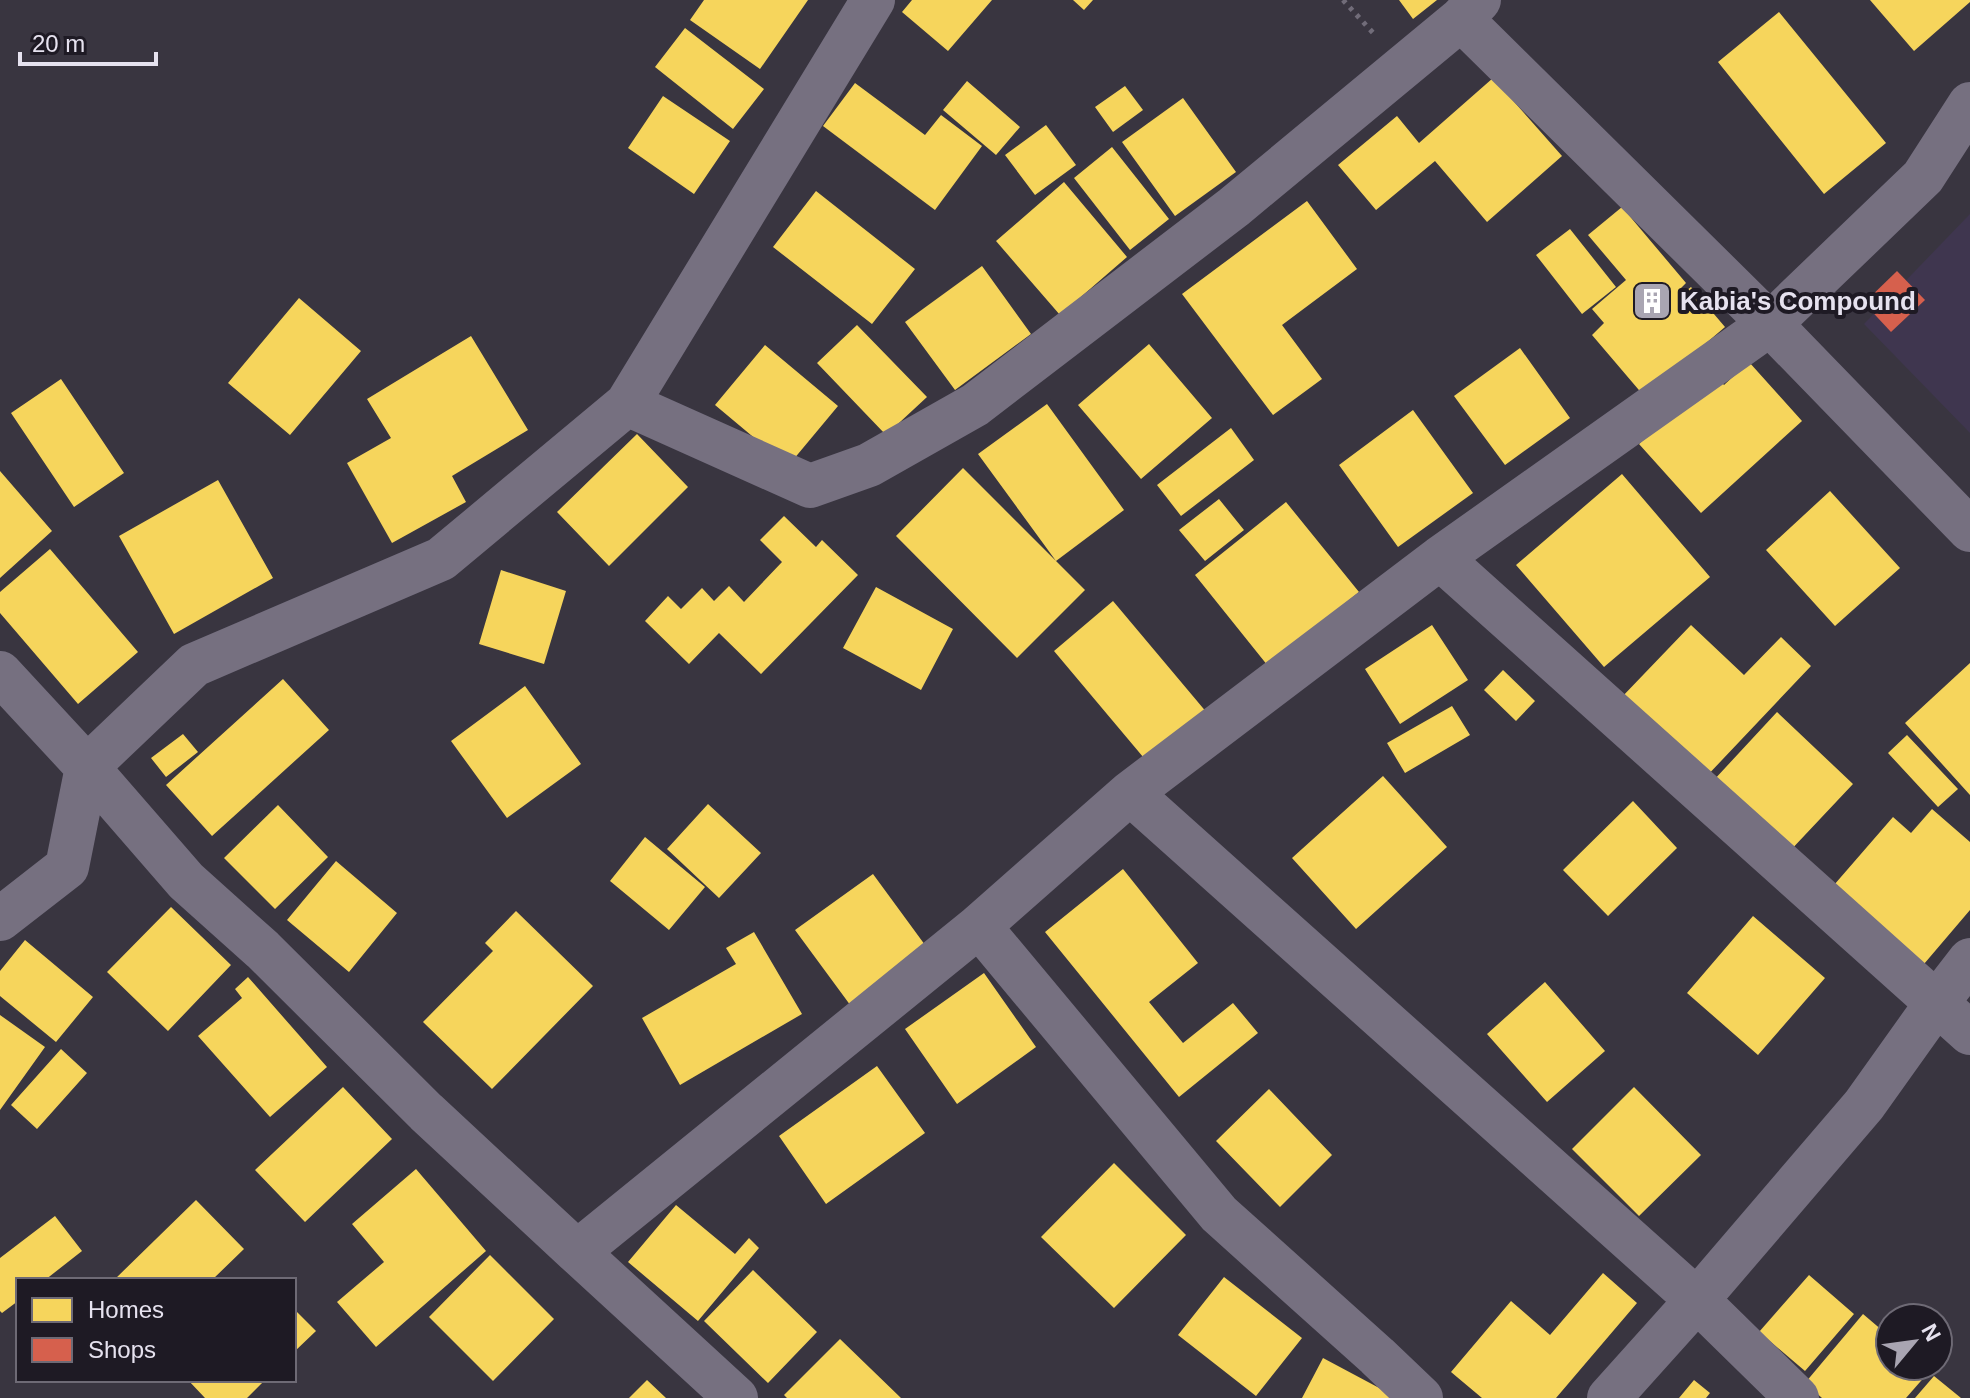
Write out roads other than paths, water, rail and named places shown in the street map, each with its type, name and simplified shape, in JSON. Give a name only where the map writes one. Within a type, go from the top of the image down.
[{"type":"street","points":[[0,919],[67,867],[87,767],[194,665],[441,559],[627,404],[873,0]]},
{"type":"street","points":[[627,404],[810,486],[869,465],[975,405],[1234,207],[1470,9],[1970,530]]},
{"type":"street","points":[[577,1252],[979,926],[1130,793],[1440,558],[1770,324],[1923,177],[1970,104]]},
{"type":"street","points":[[1440,558],[1970,1033]]},
{"type":"street","points":[[0,673],[186,881],[263,950],[426,1112],[736,1398]]},
{"type":"street","points":[[1130,793],[1697,1300],[1797,1398]]},
{"type":"street","points":[[979,926],[1219,1214],[1421,1398]]},
{"type":"street","points":[[1609,1398],[1864,1105],[1970,960]]},
{"type":"place","name":"Kabia's Compound","points":[[1652,301]]}]
